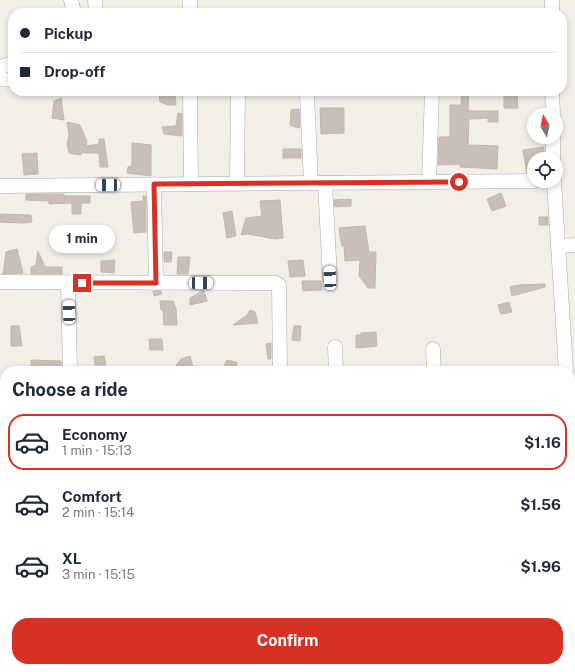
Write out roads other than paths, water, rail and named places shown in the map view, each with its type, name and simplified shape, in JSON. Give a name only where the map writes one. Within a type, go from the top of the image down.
[{"type":"street","points":[[190,96],[191,184]]},
{"type":"street","points":[[236,184],[238,96]]},
{"type":"street","points":[[307,96],[311,183]]},
{"type":"street","points":[[429,182],[432,96]]},
{"type":"street","points":[[552,96],[553,108]]},
{"type":"street","points":[[0,186],[527,181]]},
{"type":"street","points":[[325,183],[330,278]]},
{"type":"street","points":[[154,184],[156,283]]},
{"type":"street","points":[[554,188],[566,366]]},
{"type":"street","points":[[558,246],[575,245]]},
{"type":"street","points":[[0,282],[276,283],[278,285],[280,366]]},
{"type":"street","points":[[68,283],[70,366]]},
{"type":"street","points":[[334,347],[336,366]]},
{"type":"street","points":[[433,349],[434,366]]}]
